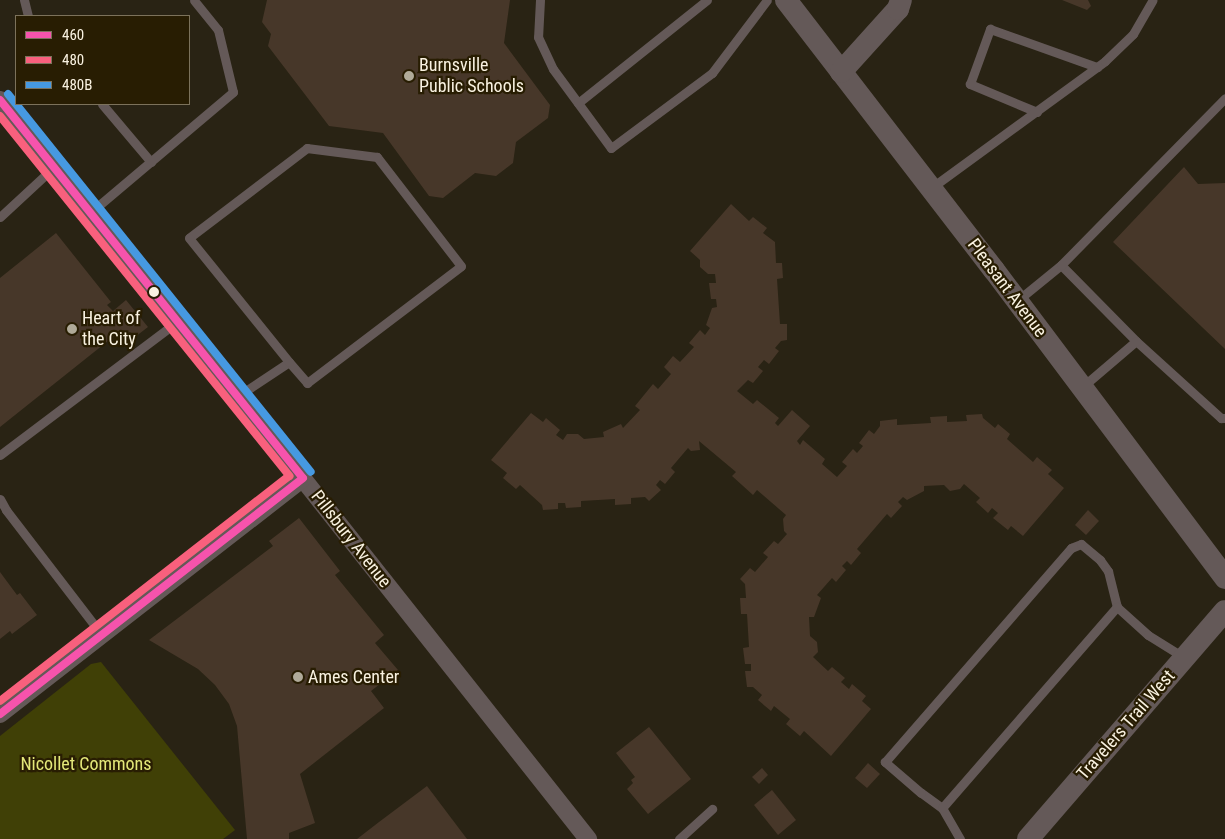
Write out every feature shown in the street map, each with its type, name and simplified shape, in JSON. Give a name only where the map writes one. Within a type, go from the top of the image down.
[{"type":"street","name":"Pleasant Avenue","points":[[786,0],[1017,301],[1225,578]]},
{"type":"street","points":[[841,72],[898,9],[901,0]]},
{"type":"street","name":"Pillsbury Avenue","points":[[0,100],[55,166],[588,839]]},
{"type":"street","points":[[0,714],[303,478]]},
{"type":"street","name":"Travelers Trail West","points":[[1028,839],[1225,611]]},
{"type":"lane","points":[[24,0],[28,15]]},
{"type":"lane","points":[[91,212],[233,92],[218,30],[194,0]]},
{"type":"lane","points":[[540,0],[538,38],[554,69],[612,148],[712,73],[767,0]]},
{"type":"lane","points":[[578,103],[707,0]]},
{"type":"lane","points":[[930,188],[1097,67],[1133,34],[1153,0]]},
{"type":"lane","points":[[1037,112],[970,84],[990,29],[1097,67]]},
{"type":"lane","points":[[1017,301],[1061,265],[1225,98]]},
{"type":"lane","points":[[103,105],[151,162]]},
{"type":"lane","points":[[307,148],[377,157],[461,266],[307,383],[289,362],[189,238],[307,148]]},
{"type":"lane","points":[[0,217],[55,166]]},
{"type":"lane","points":[[1061,265],[1136,341],[1221,418],[1225,418]]},
{"type":"lane","points":[[0,454],[178,321]]},
{"type":"lane","points":[[1081,388],[1136,341]]},
{"type":"lane","points":[[238,396],[289,362]]},
{"type":"lane","points":[[0,499],[6,510],[102,634]]},
{"type":"lane","points":[[960,839],[942,808],[921,793],[885,762],[1071,548],[1081,544],[1100,560],[1108,571],[1117,607],[1148,635],[1185,658]]},
{"type":"lane","points":[[942,808],[1117,607]]},
{"type":"lane","points":[[679,839],[712,809]]},
{"type":"green space","name":"Nicollet Commons","points":[[101,662],[235,830],[223,839],[0,839],[0,736],[91,664]]},
{"type":"building","name":"Burnsville Public Schools","points":[[267,0],[510,0],[504,43],[550,105],[548,118],[516,142],[513,163],[496,176],[475,173],[443,198],[429,196],[383,133],[329,126],[268,46],[271,34],[262,22]]},
{"type":"building","points":[[1062,0],[1088,0],[1091,6],[1087,10]]},
{"type":"building","points":[[1184,167],[1198,184],[1225,183],[1225,349],[1113,242]]},
{"type":"building","points":[[731,204],[749,221],[753,217],[767,228],[763,233],[775,242],[776,263],[782,263],[783,278],[777,279],[780,324],[787,324],[787,340],[781,341],[775,348],[779,351],[769,364],[764,360],[758,367],[763,371],[753,383],[748,380],[737,391],[753,404],[757,400],[779,418],[775,423],[778,426],[792,410],[810,426],[797,441],[800,445],[803,440],[825,459],[822,464],[837,477],[847,466],[842,462],[853,449],[857,453],[863,446],[859,443],[869,430],[874,434],[880,426],[880,421],[897,419],[897,425],[931,423],[930,417],[947,416],[947,422],[967,421],[966,415],[982,414],[983,418],[995,428],[998,424],[1010,434],[1007,439],[1033,462],[1037,457],[1052,470],[1048,474],[1064,488],[1023,536],[1011,526],[1008,530],[993,518],[998,513],[992,508],[988,513],[976,502],[980,498],[964,484],[960,489],[950,491],[944,485],[924,486],[924,491],[907,500],[903,497],[898,502],[902,506],[891,518],[887,514],[857,549],[861,553],[851,565],[847,561],[842,566],[846,570],[836,582],[832,578],[817,595],[821,598],[814,617],[809,617],[810,636],[817,642],[818,652],[813,657],[828,671],[832,667],[845,678],[841,682],[849,689],[852,684],[866,696],[862,701],[871,709],[831,756],[804,731],[800,736],[786,724],[790,719],[774,706],[771,711],[758,700],[762,695],[753,687],[747,687],[745,671],[751,671],[751,664],[745,664],[743,648],[749,647],[747,614],[741,614],[740,598],[746,598],[745,584],[740,579],[750,568],[755,572],[768,557],[763,553],[774,541],[778,544],[787,534],[784,531],[783,519],[786,515],[757,490],[753,495],[732,476],[736,472],[699,441],[700,450],[691,451],[688,448],[671,468],[675,472],[665,484],[660,480],[656,485],[661,490],[649,501],[645,497],[631,498],[631,504],[615,505],[615,499],[581,501],[581,507],[566,508],[565,503],[558,503],[558,509],[543,510],[542,505],[520,485],[516,489],[503,478],[507,473],[491,460],[531,413],[543,422],[546,418],[560,430],[556,435],[563,440],[567,434],[578,434],[584,439],[604,437],[603,432],[621,424],[623,428],[640,410],[635,406],[653,384],[658,389],[671,374],[664,367],[673,356],[680,362],[694,347],[689,343],[700,330],[705,335],[710,328],[706,325],[712,308],[717,307],[716,299],[711,299],[709,283],[716,283],[715,274],[708,274],[700,267],[700,260],[690,251]]},
{"type":"building","name":"Heart of the City","points":[[56,233],[111,302],[107,305],[113,311],[126,300],[148,327],[135,337],[130,332],[122,339],[118,333],[0,427],[0,278]]},
{"type":"building","points":[[1088,510],[1099,521],[1086,535],[1075,525]]},
{"type":"building","name":"Ames Center","points":[[299,518],[340,571],[335,575],[384,635],[375,643],[398,670],[371,691],[384,708],[300,774],[315,823],[289,833],[289,839],[247,839],[237,726],[229,704],[215,685],[198,669],[149,640],[273,546],[269,541]]},
{"type":"building","points":[[0,572],[17,595],[20,593],[37,615],[12,634],[10,631],[0,639]]},
{"type":"building","points":[[649,727],[691,779],[648,814],[627,789],[633,783],[631,780],[635,777],[616,753]]},
{"type":"building","points":[[868,763],[880,774],[867,788],[855,778]]},
{"type":"building","points":[[762,768],[768,775],[759,784],[752,777]]},
{"type":"building","points":[[427,786],[467,839],[357,839],[379,822]]},
{"type":"building","points":[[772,790],[796,820],[778,835],[754,805]]},
{"type":"transit line","name":"480B","points":[[8,94],[15,103]]},
{"type":"transit line","name":"460","points":[[0,100],[303,478]]},
{"type":"transit line","name":"480B","points":[[17,105],[311,472]]},
{"type":"transit line","name":"480","points":[[0,116],[289,476],[0,701]]},
{"type":"transit line","name":"460","points":[[0,714],[303,478]]},
{"type":"place","name":"Burnsville Public Schools","points":[[409,76]]},
{"type":"place","name":"Heart of the City","points":[[72,329]]},
{"type":"place","name":"Ames Center","points":[[298,677]]}]
